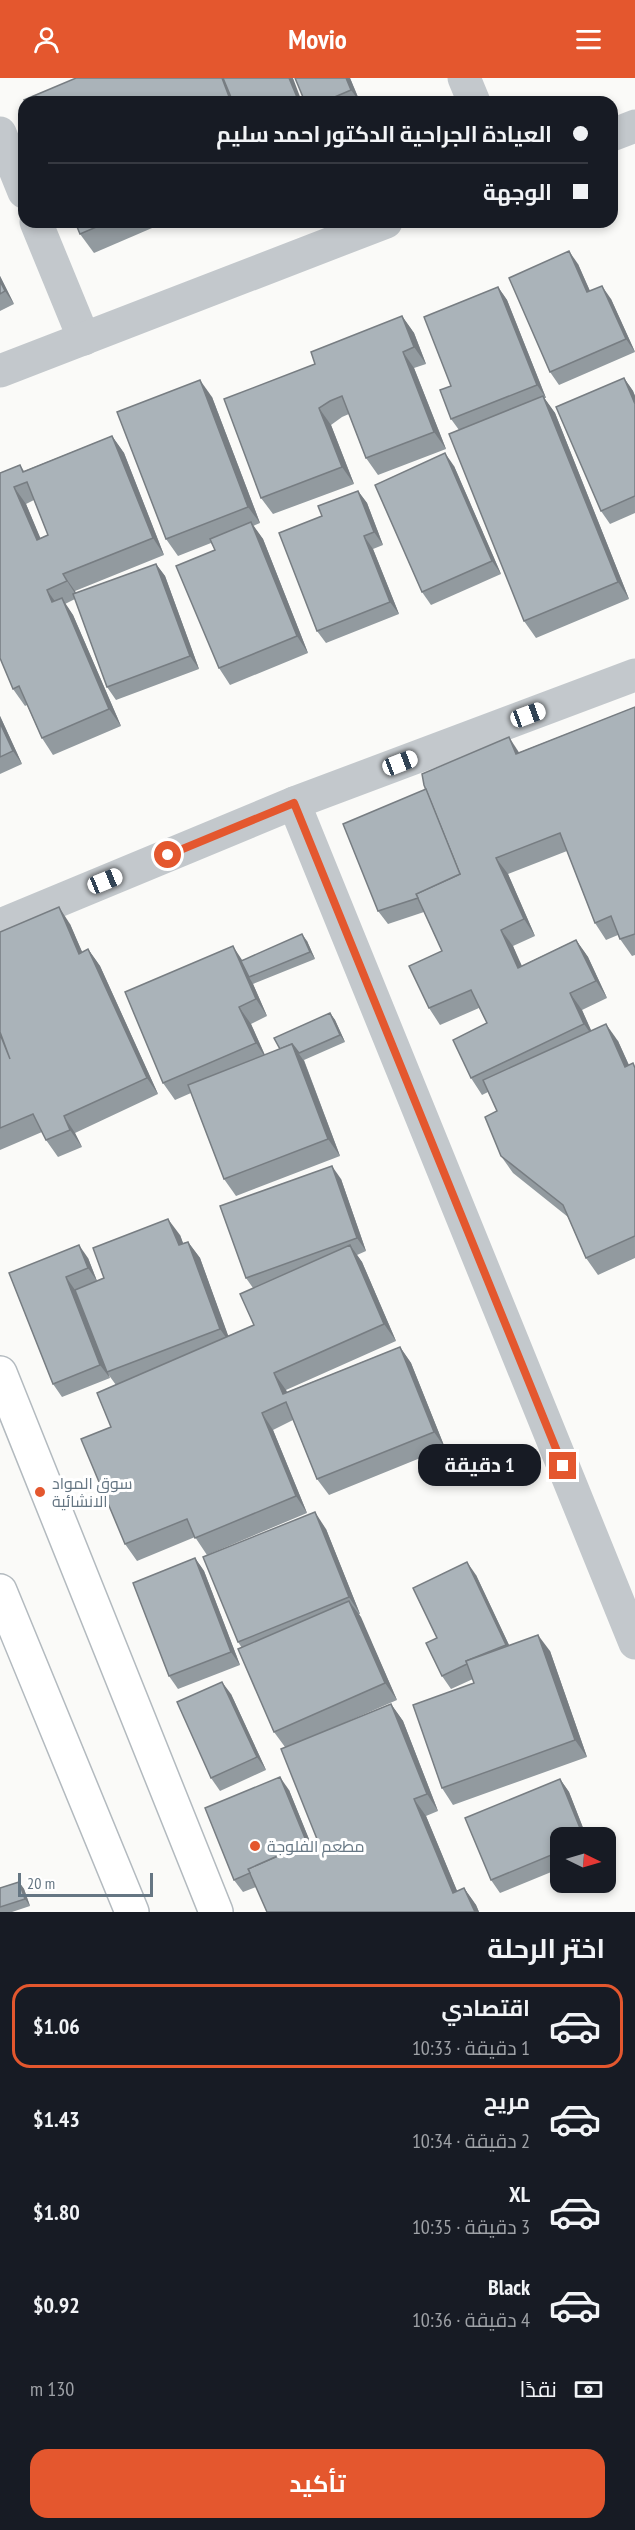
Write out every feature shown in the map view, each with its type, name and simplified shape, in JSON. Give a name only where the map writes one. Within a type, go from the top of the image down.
[{"type":"main road","points":[[0,1373],[216,1912]]},
{"type":"main road","points":[[0,1591],[132,1912]]},
{"type":"street","points":[[464,78],[472,96]]},
{"type":"street","points":[[618,133],[635,126]]},
{"type":"street","points":[[0,133],[18,177]]},
{"type":"street","points":[[38,228],[84,339]]},
{"type":"street","points":[[0,371],[371,228]]},
{"type":"street","points":[[0,924],[294,803],[635,675]]},
{"type":"street","points":[[294,803],[635,1643]]},
{"type":"building","points":[[76,78],[222,78],[229,96],[33,96]]},
{"type":"building","points":[[223,78],[289,78],[296,96],[230,96]]},
{"type":"building","points":[[295,78],[346,78],[351,90],[337,96],[302,96]]},
{"type":"building","points":[[78,228],[94,228],[80,234]]},
{"type":"building","points":[[569,251],[587,292],[602,286],[626,339],[550,372],[509,278]]},
{"type":"building","points":[[0,281],[5,291],[0,294]]},
{"type":"building","points":[[498,287],[537,385],[451,419],[440,390],[451,386],[424,317]]},
{"type":"building","points":[[402,316],[414,347],[403,352],[434,432],[366,458],[342,396],[319,408],[342,467],[261,498],[224,399],[315,364],[311,352]]},
{"type":"building","points":[[624,378],[635,404],[635,496],[601,511],[556,407]]},
{"type":"building","points":[[200,380],[248,507],[166,539],[117,412]]},
{"type":"building","points":[[543,396],[618,582],[524,621],[449,434]]},
{"type":"building","points":[[112,436],[153,538],[63,574],[67,581],[47,590],[52,602],[62,598],[109,709],[42,738],[19,686],[13,689],[0,658],[0,473],[20,465],[23,472]],"holes":[[[27,482],[48,535],[37,540],[14,487]]]},
{"type":"building","points":[[445,453],[492,561],[422,592],[375,485]]},
{"type":"building","points":[[358,491],[374,532],[364,536],[390,602],[317,631],[279,533],[322,516],[318,506]]},
{"type":"building","points":[[251,522],[297,636],[219,668],[176,566],[215,550],[210,539]]},
{"type":"building","points":[[156,564],[190,656],[107,687],[73,594]]},
{"type":"building","points":[[635,707],[635,934],[620,939],[611,916],[595,923],[560,833],[496,858],[524,919],[501,930],[518,968],[576,940],[596,981],[570,993],[584,1024],[471,1078],[453,1040],[487,1023],[471,990],[429,1008],[409,966],[442,951],[416,894],[460,874],[424,785],[422,774],[509,737],[516,754]]},
{"type":"building","points":[[0,723],[13,751],[0,757]]},
{"type":"building","points":[[426,789],[460,874],[416,894],[418,898],[378,911],[343,824]]},
{"type":"building","points":[[59,907],[79,954],[88,949],[147,1078],[64,1116],[70,1130],[46,1140],[33,1114],[0,1128],[0,1034],[10,1059],[0,1032],[0,932]]},
{"type":"building","points":[[302,934],[310,952],[249,977],[241,961]]},
{"type":"building","points":[[233,946],[256,999],[239,1007],[256,1043],[163,1083],[125,992]]},
{"type":"building","points":[[330,1013],[340,1035],[299,1053],[292,1044],[280,1049],[274,1038]]},
{"type":"building","points":[[606,1024],[625,1067],[633,1063],[635,1068],[635,1236],[586,1258],[563,1205],[501,1156],[485,1117],[497,1111],[483,1080]]},
{"type":"building","points":[[292,1044],[328,1139],[224,1179],[188,1085]]},
{"type":"building","points":[[332,1166],[357,1238],[246,1278],[220,1206]]},
{"type":"building","points":[[168,1219],[179,1245],[188,1242],[220,1329],[107,1372],[75,1290],[104,1278],[93,1248]]},
{"type":"building","points":[[79,1245],[88,1268],[66,1277],[100,1365],[53,1384],[9,1273]]},
{"type":"building","points":[[350,1245],[384,1324],[274,1373],[283,1394],[400,1347],[434,1432],[317,1479],[286,1402],[262,1413],[296,1496],[195,1538],[187,1519],[125,1544],[81,1439],[111,1427],[97,1393],[254,1325],[240,1294]]},
{"type":"building","points":[[315,1512],[349,1597],[238,1642],[203,1557]]},
{"type":"building","points":[[195,1558],[231,1652],[169,1676],[133,1583]]},
{"type":"building","points":[[467,1562],[506,1645],[466,1661],[467,1664],[442,1676],[426,1643],[437,1638],[413,1588]]},
{"type":"building","points":[[349,1601],[385,1683],[274,1732],[238,1649]]},
{"type":"building","points":[[538,1635],[575,1740],[442,1788],[413,1705],[474,1683],[466,1661]]},
{"type":"building","points":[[222,1682],[257,1757],[211,1778],[177,1702]]},
{"type":"building","points":[[391,1704],[427,1794],[414,1799],[453,1893],[464,1888],[475,1912],[267,1912],[248,1869],[317,1839],[281,1749]]},
{"type":"building","points":[[280,1777],[307,1843],[248,1869],[250,1873],[234,1880],[205,1808]]},
{"type":"building","points":[[560,1779],[580,1827],[550,1827],[550,1856],[491,1880],[465,1818]]},
{"type":"building","points":[[19,1882],[25,1899],[0,1907],[0,1888]]},
{"type":"place","name":"سوق المواد الانشائية","points":[[40,1492]]},
{"type":"place","name":"مطعم الفلوجة","points":[[255,1846]]},
{"type":"route","points":[[168,855],[294,803],[563,1466]]}]
